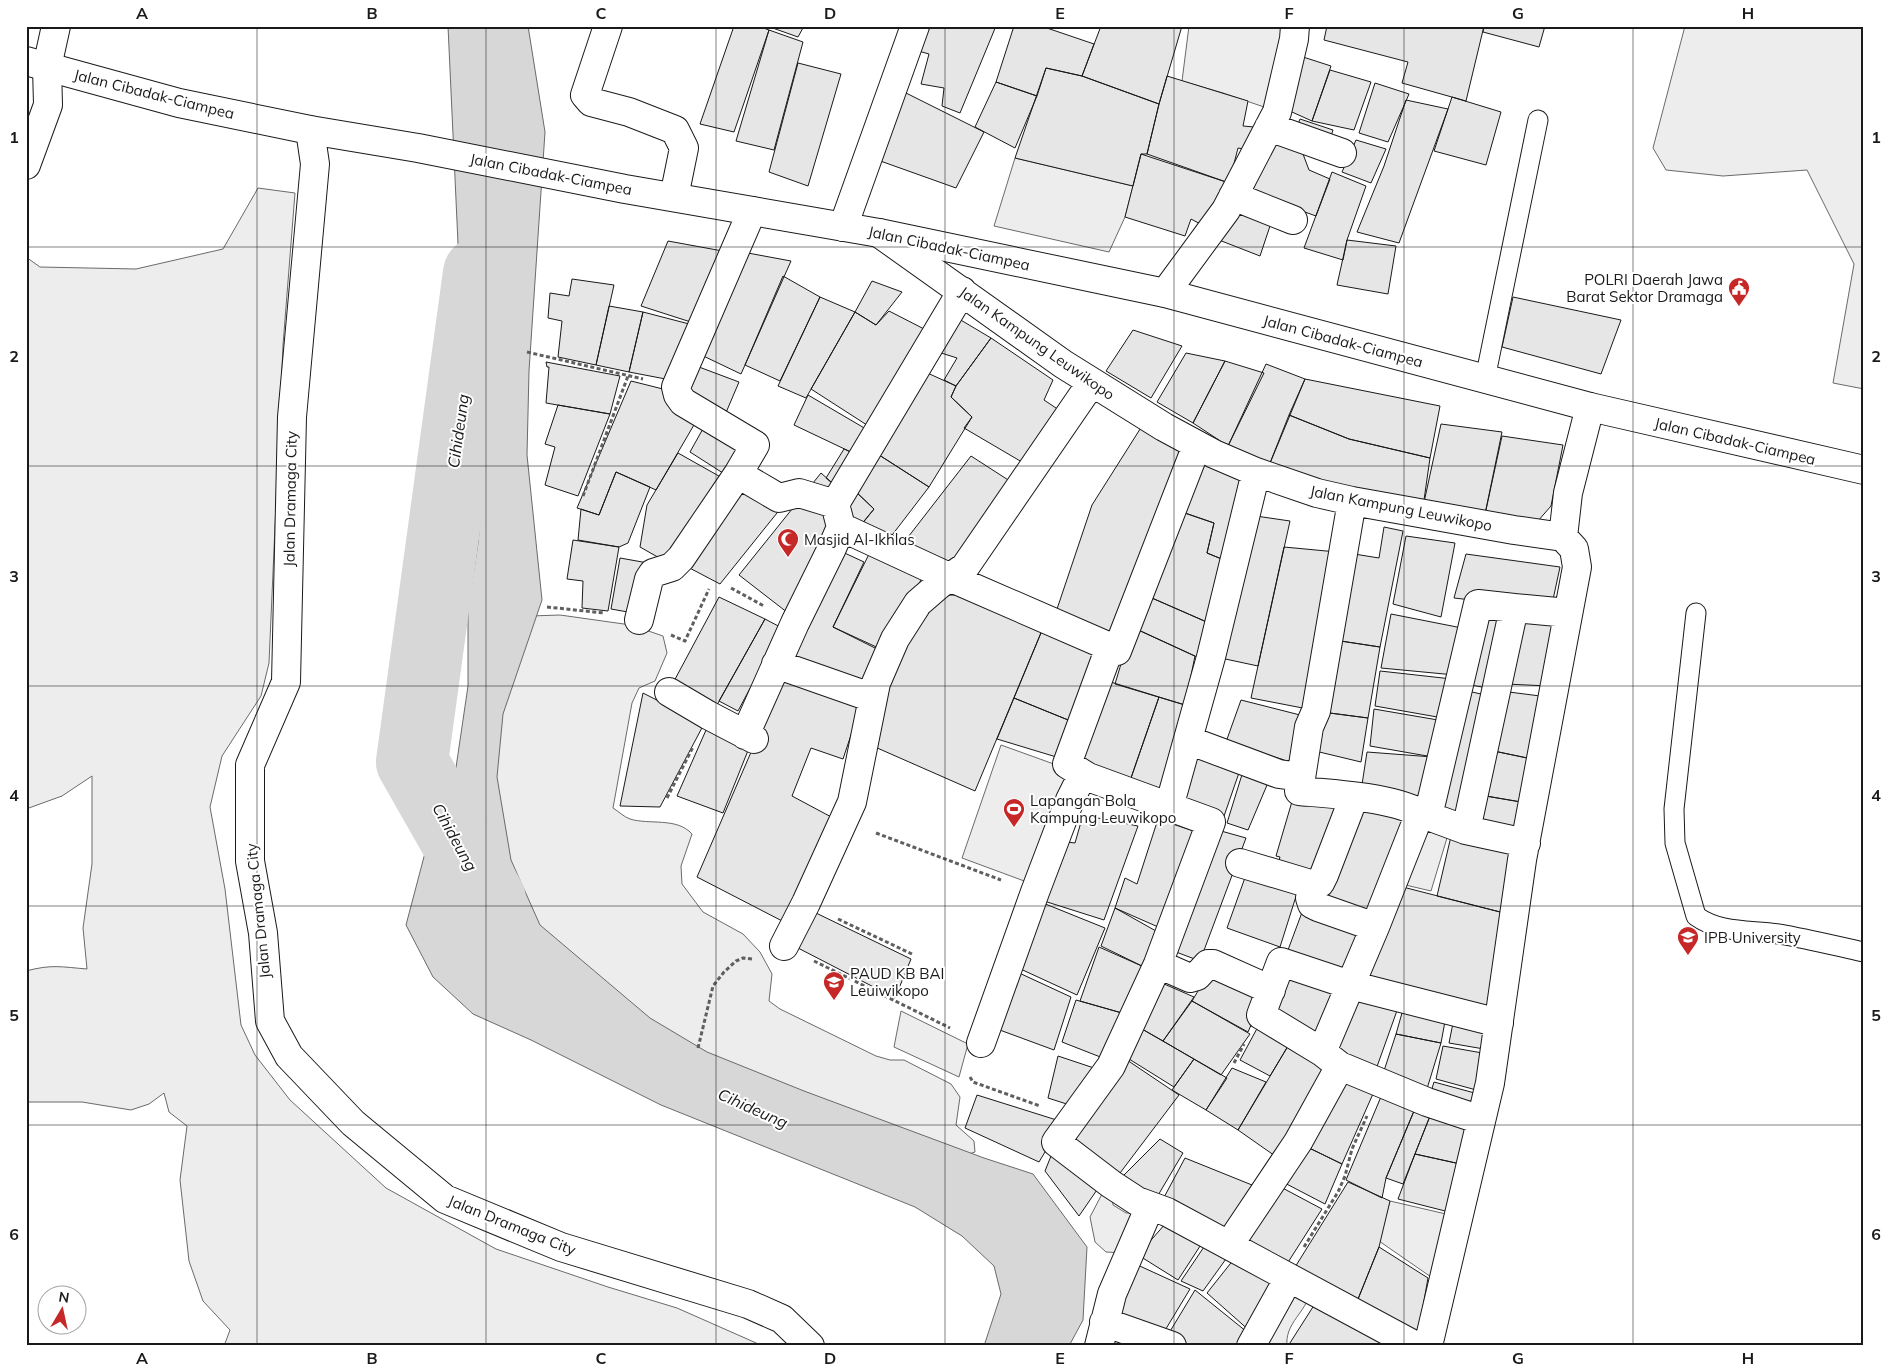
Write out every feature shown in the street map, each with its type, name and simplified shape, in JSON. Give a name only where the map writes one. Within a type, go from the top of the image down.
[{"type":"main road","points":[[26,165],[48,105],[37,64],[56,26]]},
{"type":"main road","points":[[608,26],[585,95],[592,102],[629,112],[675,130],[684,148],[674,197]]},
{"type":"main road","points":[[843,227],[914,26]]},
{"type":"main road","points":[[1165,293],[1226,210],[1277,112],[1294,39],[1295,26]]},
{"type":"main road","name":"Jalan Cibadak-Ciampea","points":[[37,64],[179,103],[310,130],[418,148],[625,189],[880,233],[1165,293],[1590,408],[1864,470]]},
{"type":"main road","points":[[1269,127],[1342,153]]},
{"type":"main road","name":"Jalan Dramaga City","points":[[310,130],[315,164],[292,417],[286,682],[250,765],[250,862],[263,933],[270,1021],[289,1056],[353,1123],[445,1199],[561,1247],[748,1304],[782,1319],[810,1346]]},
{"type":"main road","points":[[1233,196],[1293,220]]},
{"type":"main road","points":[[639,620],[649,579],[653,572],[672,567],[681,558],[738,474],[755,445],[684,402],[678,395],[676,386],[752,211]]},
{"type":"main road","name":"Jalan Kampung Leuwikopo","points":[[880,233],[1063,364],[1164,427],[1197,445],[1256,472],[1317,493],[1352,501],[1514,530],[1563,536]]},
{"type":"main road","points":[[669,692],[749,737],[776,664],[832,548],[838,515],[962,291]]},
{"type":"main road","points":[[784,946],[806,904],[852,802],[876,683],[895,639],[918,603],[949,577],[965,567],[1092,382]]},
{"type":"main road","points":[[1428,1346],[1490,1083],[1526,843],[1577,567],[1574,549],[1563,536],[1568,493],[1590,408]]},
{"type":"main road","points":[[1117,651],[1197,445]]},
{"type":"main road","points":[[1169,807],[1211,657],[1256,472]]},
{"type":"main road","points":[[738,474],[779,498],[799,493],[949,577],[1110,647],[1067,764],[1088,777],[1212,822],[1158,964],[1111,1066],[1056,1142],[1111,1184],[1137,1201],[1167,1212],[1229,1245],[1284,1283],[1416,1346]]},
{"type":"main road","points":[[1352,501],[1316,711],[1309,727],[1299,791],[1354,797],[1411,808],[1466,830],[1526,843]]},
{"type":"main road","points":[[1229,1245],[1298,1142],[1331,1059],[1350,985],[1424,814],[1478,604],[1568,613]]},
{"type":"main road","points":[[1466,830],[1514,608]]},
{"type":"main road","points":[[776,664],[873,698]]},
{"type":"main road","points":[[1188,740],[1279,774],[1301,777]]},
{"type":"main road","points":[[982,1043],[1035,892],[1076,785],[1080,780],[1088,777]]},
{"type":"main road","points":[[1312,887],[1320,883],[1324,875],[1354,797]]},
{"type":"main road","points":[[1240,863],[1307,883],[1312,887]]},
{"type":"main road","points":[[1312,887],[1310,898],[1312,904],[1318,908],[1375,927]]},
{"type":"main road","points":[[1480,1120],[1427,1102],[1331,1059],[1261,1016],[1281,962],[1350,985],[1498,1023]]},
{"type":"main road","points":[[1158,964],[1190,978],[1196,976],[1208,964],[1213,964],[1271,990]]},
{"type":"main road","points":[[1150,1206],[1112,1294],[1101,1334],[1172,1346]]},
{"type":"main road","points":[[1251,1346],[1284,1283]]},
{"type":"lane","points":[[1485,379],[1538,120]]},
{"type":"lane","points":[[1696,612],[1674,809],[1675,844],[1696,916],[1704,922],[1724,929],[1783,934],[1864,952]]},
{"type":"path","points":[[527,352],[676,386]]},
{"type":"path","points":[[582,496],[628,376]]},
{"type":"path","points":[[547,607],[607,613],[639,620],[685,641],[709,589]]},
{"type":"path","points":[[667,798],[708,715]]},
{"type":"path","points":[[843,821],[1035,892]]},
{"type":"path","points":[[806,904],[912,954]]},
{"type":"path","points":[[698,1048],[714,986],[724,972],[736,961],[743,958],[750,958],[763,964],[771,963],[784,946],[982,1043]]},
{"type":"path","points":[[970,1072],[970,1078],[973,1082],[1073,1118]]},
{"type":"path","points":[[1284,1283],[1338,1192],[1345,1176],[1352,1149],[1382,1082]]},
{"type":"shaded area","points":[[1189,26],[1286,26],[1267,108],[1182,81]]},
{"type":"shaded area","points":[[1685,26],[1864,26],[1864,389],[1833,383],[1854,264],[1807,170],[1723,176],[1666,170],[1653,148]]},
{"type":"shaded area","points":[[1015,158],[1133,186],[1125,217],[1109,252],[994,226]]},
{"type":"shaded area","points":[[258,188],[295,193],[283,345],[269,663],[261,696],[222,756],[210,807],[225,889],[241,1025],[255,1055],[290,1100],[386,1188],[496,1249],[677,1308],[763,1346],[224,1346],[230,1330],[203,1301],[189,1261],[180,1180],[187,1126],[169,1112],[164,1093],[149,1104],[131,1110],[82,1102],[26,1102],[26,971],[50,967],[87,969],[83,928],[92,864],[92,776],[62,796],[26,809],[26,257],[40,267],[136,269],[223,249]]},
{"type":"shaded area","points":[[560,615],[631,625],[663,636],[667,653],[655,681],[639,688],[632,703],[613,808],[630,819],[671,823],[679,825],[692,834],[681,866],[682,884],[703,912],[743,934],[760,952],[772,974],[769,1001],[780,1009],[876,1056],[890,1060],[904,1060],[951,1084],[960,1097],[956,1125],[974,1141],[975,1152],[942,1163],[541,978],[480,771],[530,616]]},
{"type":"shaded area","name":"Lapangan Bola Kampung Leuwikopo","points":[[1001,745],[1076,772],[1035,885],[962,858]]},
{"type":"shaded area","points":[[1420,821],[1450,828],[1431,891],[1397,883]]},
{"type":"shaded area","points":[[901,1011],[968,1044],[959,1077],[894,1047]]},
{"type":"shaded area","points":[[1102,1194],[1112,1198],[1113,1205],[1126,1213],[1136,1213],[1124,1253],[1106,1252],[1095,1242],[1090,1217]]},
{"type":"shaded area","points":[[1390,1201],[1446,1214],[1434,1279],[1379,1241]]},
{"type":"shaded area","points":[[1292,1291],[1309,1297],[1291,1326],[1287,1346],[1261,1346]]},
{"type":"water","points":[[448,26],[528,26],[545,132],[529,371],[527,455],[542,600],[503,714],[497,777],[511,860],[540,925],[650,1018],[707,1052],[804,1091],[984,1158],[1033,1174],[1087,1247],[1083,1320],[1069,1346],[984,1346],[1001,1294],[994,1266],[962,1236],[915,1207],[661,1105],[531,1040],[473,1014],[433,977],[406,925],[430,834],[453,788],[468,686],[468,608],[478,543],[485,469],[472,440],[462,330]]},
{"type":"building","points":[[734,26],[758,26],[769,30],[734,132],[700,124]]},
{"type":"building","points":[[767,26],[804,26],[798,37]]},
{"type":"building","points":[[921,26],[996,26],[960,113],[942,106],[944,88],[921,84],[929,54],[915,50]]},
{"type":"building","points":[[1014,26],[1041,26],[1094,44],[1082,76],[1046,68],[1037,96],[996,82]]},
{"type":"building","points":[[1101,26],[1182,26],[1159,104],[1082,76]]},
{"type":"building","points":[[1327,26],[1484,26],[1466,101],[1402,83],[1408,62],[1324,40]]},
{"type":"building","points":[[1484,26],[1545,26],[1539,47],[1483,32]]},
{"type":"building","points":[[769,30],[803,42],[774,150],[736,141]]},
{"type":"building","points":[[1300,56],[1331,66],[1312,121],[1283,108]]},
{"type":"building","points":[[798,63],[841,74],[808,186],[769,172]]},
{"type":"building","points":[[1046,68],[1082,76],[1159,104],[1147,154],[1141,154],[1133,186],[1015,158]]},
{"type":"building","points":[[1330,70],[1371,82],[1354,130],[1312,121]]},
{"type":"building","points":[[1167,76],[1248,101],[1243,126],[1254,127],[1249,150],[1238,148],[1229,183],[1147,154]]},
{"type":"building","points":[[996,82],[1037,96],[1015,148],[975,127]]},
{"type":"building","points":[[1375,83],[1409,94],[1388,142],[1359,133]]},
{"type":"building","points":[[898,89],[984,132],[956,188],[872,158]]},
{"type":"building","points":[[1452,97],[1501,112],[1486,165],[1434,151]]},
{"type":"building","points":[[1406,100],[1448,109],[1399,243],[1357,232],[1384,166]]},
{"type":"building","points":[[1300,119],[1333,130],[1328,145],[1294,134]]},
{"type":"building","points":[[1272,137],[1300,146],[1309,170],[1330,179],[1316,216],[1252,193]]},
{"type":"building","points":[[1356,140],[1386,149],[1371,183],[1342,172]]},
{"type":"building","points":[[1141,154],[1229,183],[1206,227],[1191,219],[1185,236],[1125,217]]},
{"type":"building","points":[[1332,172],[1366,186],[1347,240],[1343,260],[1304,248]]},
{"type":"building","points":[[1238,204],[1273,217],[1260,256],[1219,240]]},
{"type":"building","points":[[1347,240],[1396,246],[1388,294],[1337,285]]},
{"type":"building","points":[[668,241],[728,252],[697,324],[641,306]]},
{"type":"building","points":[[737,251],[791,261],[741,374],[695,352]]},
{"type":"building","points":[[783,276],[820,297],[780,381],[745,365]]},
{"type":"building","points":[[572,279],[614,285],[596,365],[558,357],[562,321],[548,318],[550,293],[569,296]]},
{"type":"building","points":[[872,281],[902,292],[876,325],[855,312]]},
{"type":"building","points":[[820,297],[855,312],[806,398],[778,386]]},
{"type":"building","points":[[1513,297],[1621,320],[1601,374],[1502,347]]},
{"type":"building","points":[[609,306],[643,312],[629,372],[596,365]]},
{"type":"building","points":[[889,311],[928,331],[870,427],[811,389],[855,312],[876,325]]},
{"type":"building","points":[[643,312],[697,326],[676,381],[629,372]]},
{"type":"building","points":[[954,316],[991,338],[956,386],[944,380],[957,358],[938,352]]},
{"type":"building","points":[[1133,330],[1182,346],[1151,398],[1106,371]]},
{"type":"building","points":[[991,338],[1053,380],[1044,400],[1059,410],[1027,465],[964,428],[972,417],[951,397],[956,386]]},
{"type":"building","points":[[1186,353],[1225,361],[1193,423],[1157,402]]},
{"type":"building","points":[[1225,361],[1264,373],[1228,446],[1193,423]]},
{"type":"building","points":[[546,362],[620,376],[610,414],[546,403],[549,367],[547,367]]},
{"type":"building","points":[[691,364],[739,382],[722,422],[684,386]]},
{"type":"building","points":[[1266,364],[1305,379],[1268,468],[1228,446]]},
{"type":"building","points":[[923,371],[956,386],[951,397],[972,417],[929,487],[876,453]]},
{"type":"building","points":[[1305,379],[1440,406],[1430,458],[1349,439],[1289,415]]},
{"type":"building","points":[[631,381],[671,391],[698,418],[656,490],[616,472],[599,515],[577,508]]},
{"type":"building","points":[[808,395],[866,429],[853,453],[794,425]]},
{"type":"building","points":[[558,405],[610,414],[578,496],[545,485],[555,447],[545,444]]},
{"type":"building","points":[[1289,415],[1349,439],[1430,458],[1423,507],[1268,468]]},
{"type":"building","points":[[1441,424],[1502,432],[1484,519],[1423,507]]},
{"type":"building","points":[[705,425],[742,445],[726,475],[690,452]]},
{"type":"building","points":[[1142,426],[1189,449],[1115,642],[1055,615],[1092,505]]},
{"type":"building","points":[[1502,436],[1563,445],[1551,506],[1537,522],[1484,519]]},
{"type":"building","points":[[844,449],[853,453],[876,453],[929,487],[886,543],[858,529],[874,509],[853,489],[847,496],[826,478]]},
{"type":"building","points":[[678,453],[726,480],[670,564],[640,547],[647,505]]},
{"type":"building","points":[[971,456],[1016,485],[952,569],[905,541]]},
{"type":"building","points":[[1198,457],[1250,482],[1229,562],[1207,553],[1214,523],[1179,511]]},
{"type":"building","points":[[616,472],[650,487],[628,543],[619,547],[578,540],[581,509],[599,515]]},
{"type":"building","name":"Masjid Al-Ikhlas","points":[[821,473],[847,496],[853,489],[874,509],[788,613],[739,575]]},
{"type":"building","points":[[738,481],[785,503],[720,584],[682,564]]},
{"type":"building","points":[[1179,511],[1214,523],[1207,553],[1229,562],[1209,623],[1145,595]]},
{"type":"building","points":[[1249,515],[1290,521],[1258,666],[1216,657]]},
{"type":"building","points":[[1384,527],[1403,531],[1380,647],[1334,640],[1348,553],[1379,558]]},
{"type":"building","points":[[1406,536],[1455,543],[1441,617],[1393,604]]},
{"type":"building","points":[[573,540],[619,547],[608,611],[582,608],[583,581],[567,579]]},
{"type":"building","points":[[1284,547],[1337,552],[1313,710],[1251,698]]},
{"type":"building","points":[[872,548],[925,572],[885,651],[833,627]]},
{"type":"building","points":[[836,549],[864,562],[833,627],[879,650],[860,690],[788,661]]},
{"type":"building","points":[[1466,554],[1560,567],[1551,609],[1454,598]]},
{"type":"building","points":[[620,558],[648,563],[639,614],[611,609]]},
{"type":"building","points":[[938,595],[960,595],[1043,628],[975,791],[875,747],[875,711],[914,615]]},
{"type":"building","points":[[1145,595],[1209,623],[1199,658],[1136,629]]},
{"type":"building","points":[[719,597],[765,619],[717,705],[673,683]]},
{"type":"building","points":[[1481,608],[1509,611],[1492,689],[1466,684]]},
{"type":"building","points":[[1518,613],[1560,617],[1548,686],[1506,684]]},
{"type":"building","points":[[1391,614],[1462,628],[1455,675],[1381,668]]},
{"type":"building","points":[[765,619],[782,628],[738,711],[719,701]]},
{"type":"building","points":[[1132,627],[1195,656],[1185,705],[1115,684]]},
{"type":"building","points":[[1043,628],[1103,651],[1078,724],[1014,698]]},
{"type":"building","points":[[1334,640],[1380,647],[1368,718],[1322,712]]},
{"type":"building","points":[[1380,671],[1452,679],[1443,718],[1375,706]]},
{"type":"building","points":[[784,676],[862,702],[843,759],[811,748],[792,796],[835,819],[788,924],[697,877]]},
{"type":"building","points":[[1101,679],[1159,697],[1131,778],[1073,759]]},
{"type":"building","points":[[1463,690],[1490,696],[1462,820],[1434,811]]},
{"type":"building","points":[[1501,691],[1548,697],[1532,759],[1489,750]]},
{"type":"building","points":[[643,693],[704,724],[660,807],[620,806]]},
{"type":"building","points":[[1159,697],[1185,705],[1167,797],[1135,786],[1131,778]]},
{"type":"building","points":[[1014,698],[1078,724],[1063,759],[997,739]]},
{"type":"building","points":[[1241,700],[1304,716],[1294,763],[1226,742]]},
{"type":"building","points":[[1374,709],[1438,720],[1433,757],[1370,746]]},
{"type":"building","points":[[1322,712],[1368,718],[1361,762],[1311,750]]},
{"type":"building","points":[[710,721],[751,743],[723,813],[677,796]]},
{"type":"building","points":[[1191,748],[1241,767],[1223,819],[1174,802]]},
{"type":"building","points":[[1489,750],[1532,759],[1521,802],[1480,795]]},
{"type":"building","points":[[1367,752],[1433,757],[1425,807],[1361,791]]},
{"type":"building","points":[[1244,768],[1270,778],[1248,830],[1227,823]]},
{"type":"building","points":[[1480,795],[1521,802],[1517,837],[1472,828]]},
{"type":"building","points":[[1293,798],[1345,807],[1316,882],[1276,870],[1280,857],[1276,856]]},
{"type":"building","points":[[1356,802],[1413,814],[1375,920],[1315,902]]},
{"type":"building","points":[[1083,815],[1138,826],[1104,920],[1044,901],[1060,841],[1075,843]]},
{"type":"building","points":[[1158,819],[1202,834],[1165,930],[1115,908],[1125,878],[1137,884]]},
{"type":"building","points":[[1214,829],[1246,838],[1200,961],[1168,949]]},
{"type":"building","points":[[1452,832],[1521,846],[1508,914],[1437,896]]},
{"type":"building","points":[[1247,872],[1298,890],[1280,947],[1227,928]]},
{"type":"building","points":[[1395,885],[1508,914],[1494,1012],[1359,984]]},
{"type":"building","points":[[1038,901],[1105,928],[1077,995],[1014,966]]},
{"type":"building","points":[[1304,907],[1369,929],[1350,980],[1285,958]]},
{"type":"building","points":[[1115,908],[1156,931],[1144,967],[1101,946]]},
{"type":"building","points":[[816,913],[911,959],[895,998],[798,948]]},
{"type":"building","points":[[1099,947],[1144,967],[1129,1015],[1080,1001]]},
{"type":"building","points":[[1284,968],[1345,988],[1321,1045],[1266,1014]]},
{"type":"building","points":[[1210,971],[1264,996],[1248,1032],[1192,1001]]},
{"type":"building","points":[[1017,972],[1071,997],[1054,1050],[997,1029]]},
{"type":"building","points":[[1155,980],[1194,997],[1163,1041],[1135,1025]]},
{"type":"building","points":[[1353,991],[1399,1005],[1374,1075],[1330,1053]]},
{"type":"building","points":[[1076,1000],[1129,1015],[1108,1060],[1062,1042]]},
{"type":"building","points":[[1192,1001],[1250,1034],[1221,1075],[1163,1041]]},
{"type":"building","points":[[1404,1006],[1446,1016],[1441,1043],[1396,1034]]},
{"type":"building","points":[[1260,1023],[1291,1041],[1270,1076],[1240,1060]]},
{"type":"building","points":[[1453,1023],[1488,1027],[1484,1049],[1449,1043]]},
{"type":"building","points":[[1135,1025],[1194,1059],[1174,1087],[1121,1054]]},
{"type":"building","points":[[1396,1034],[1441,1043],[1426,1092],[1382,1077]]},
{"type":"building","points":[[1291,1041],[1332,1069],[1278,1158],[1238,1130]]},
{"type":"building","points":[[1443,1046],[1488,1054],[1480,1091],[1436,1079]]},
{"type":"building","points":[[1058,1056],[1100,1070],[1076,1107],[1048,1098]]},
{"type":"building","points":[[1194,1059],[1227,1078],[1206,1110],[1172,1090]]},
{"type":"building","points":[[1127,1060],[1179,1095],[1117,1177],[1073,1139]]},
{"type":"building","points":[[1232,1068],[1266,1082],[1238,1130],[1206,1110]]},
{"type":"building","points":[[1341,1072],[1376,1087],[1342,1164],[1301,1144]]},
{"type":"building","points":[[1434,1082],[1482,1095],[1476,1114],[1429,1098]]},
{"type":"building","points":[[1383,1092],[1414,1111],[1386,1178],[1382,1198],[1346,1180]]},
{"type":"building","points":[[977,1095],[1063,1122],[1039,1162],[965,1128]]},
{"type":"building","points":[[1414,1111],[1430,1116],[1403,1184],[1386,1178]]},
{"type":"building","points":[[1430,1116],[1477,1123],[1465,1165],[1415,1154]]},
{"type":"building","points":[[1160,1139],[1183,1153],[1157,1197],[1117,1182]]},
{"type":"building","points":[[1301,1144],[1342,1164],[1325,1204],[1277,1179]]},
{"type":"building","points":[[1053,1151],[1101,1184],[1079,1216],[1045,1171]]},
{"type":"building","points":[[1415,1154],[1465,1165],[1453,1213],[1398,1199]]},
{"type":"building","points":[[1185,1158],[1252,1185],[1226,1229],[1161,1203]]},
{"type":"building","points":[[1348,1182],[1390,1201],[1379,1247],[1354,1309],[1292,1272]]},
{"type":"building","points":[[1275,1184],[1322,1209],[1285,1267],[1237,1241]]},
{"type":"building","points":[[1166,1223],[1204,1240],[1178,1280],[1138,1255]]},
{"type":"building","points":[[1208,1241],[1231,1252],[1203,1291],[1181,1281]]},
{"type":"building","points":[[1379,1247],[1428,1278],[1417,1340],[1354,1309]]},
{"type":"building","points":[[1238,1254],[1280,1286],[1251,1332],[1207,1293]]},
{"type":"building","points":[[1131,1262],[1190,1289],[1161,1337],[1110,1318]]},
{"type":"building","points":[[1195,1290],[1247,1332],[1241,1346],[1186,1346],[1166,1338]]},
{"type":"building","points":[[1318,1299],[1403,1346],[1288,1346]]},
{"type":"waterway","name":"Cihideung","points":[[479,273],[412,762],[490,899]]},
{"type":"place","name":"POLRI Daerah Jawa Barat Sektor Dramaga","points":[[1739,307]]},
{"type":"place","name":"Masjid Al-Ikhlas","points":[[788,558]]},
{"type":"place","name":"Lapangan Bola Kampung Leuwikopo","points":[[1014,828]]},
{"type":"place","name":"IPB University","points":[[1688,956]]},
{"type":"place","name":"PAUD KB BAI Leuiwikopo","points":[[834,1001]]}]
